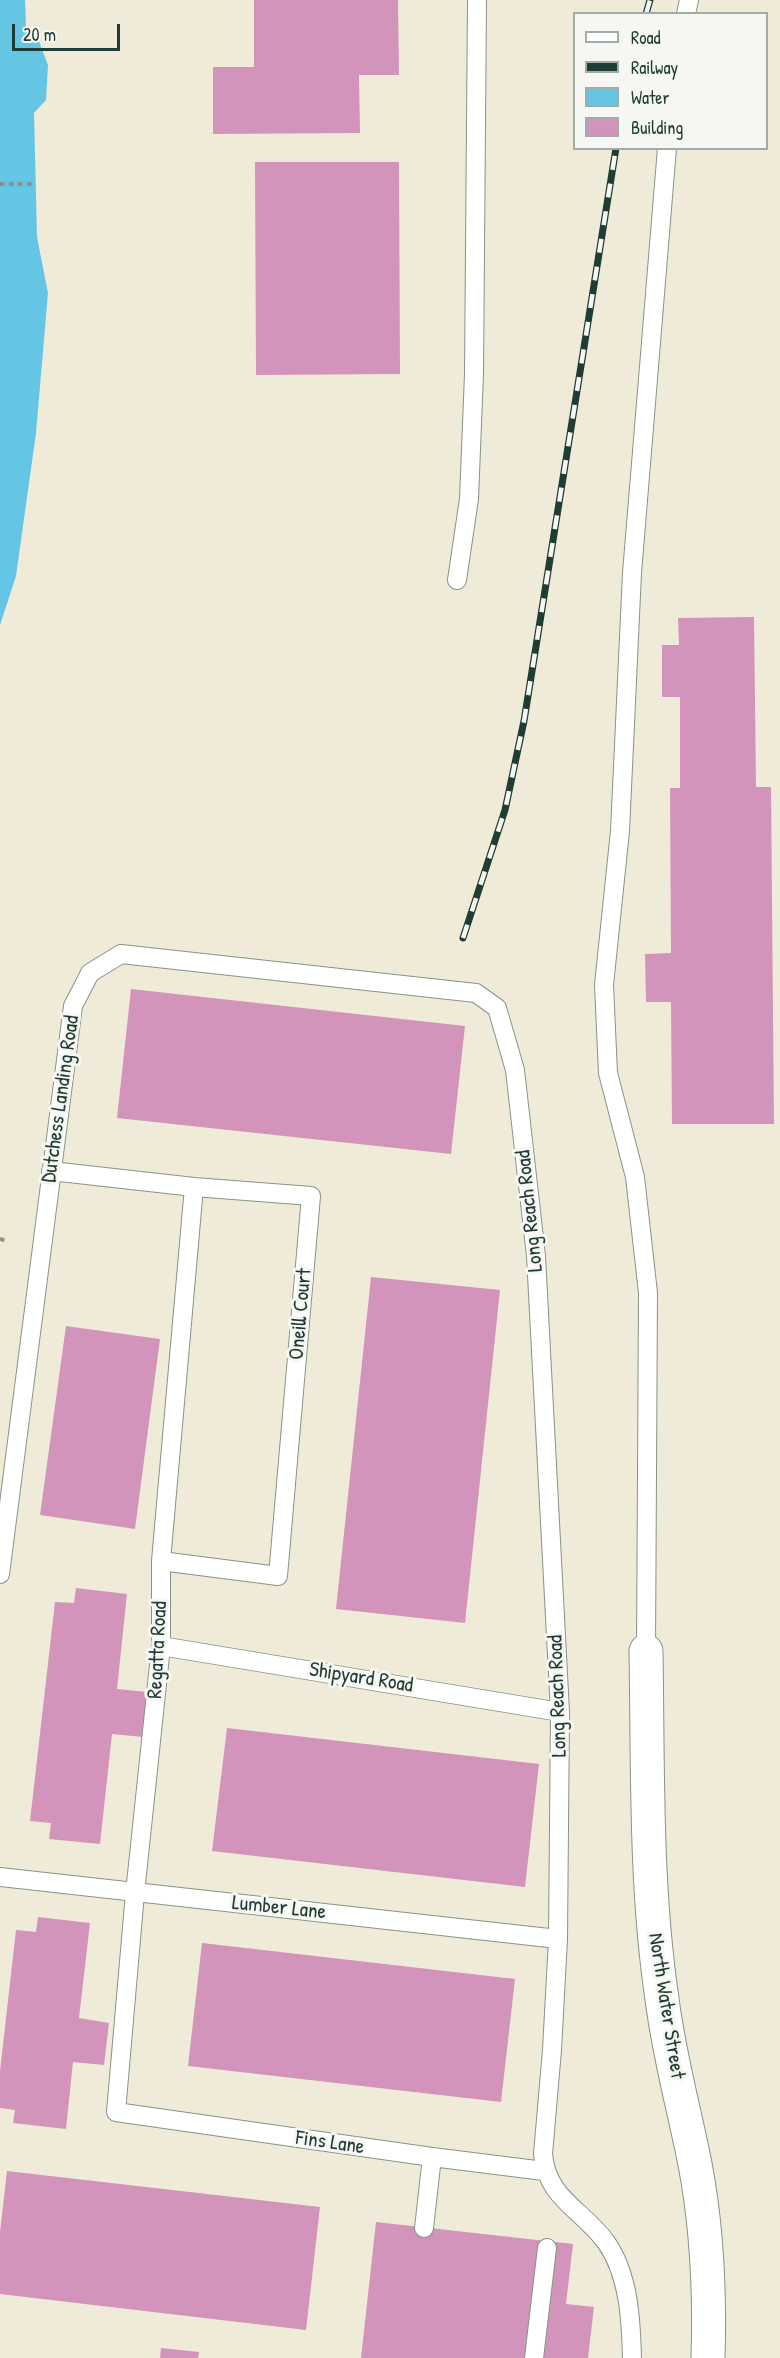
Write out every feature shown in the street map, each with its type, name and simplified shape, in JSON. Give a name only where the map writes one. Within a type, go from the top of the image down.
[{"type":"street","name":"North Water Street","points":[[646,1651],[652,1914],[662,2003],[695,2166],[704,2227],[708,2285],[708,2358]]},
{"type":"lane","points":[[457,580],[469,499],[474,374],[477,0]]},
{"type":"lane","points":[[646,1651],[648,1293],[635,1177],[608,1073],[604,985],[620,831],[632,573],[667,150]]},
{"type":"lane","name":"Dutchess Landing Road","points":[[0,1574],[73,1006],[90,973],[121,954],[476,993],[497,1008]]},
{"type":"lane","name":"Long Reach Road","points":[[497,1008],[514,1070],[536,1256],[560,1712],[558,1939],[552,2050],[543,2141],[544,2171]]},
{"type":"lane","name":"Oneill Court","points":[[51,1171],[194,1187],[311,1196],[278,1576],[161,1561]]},
{"type":"lane","name":"Regatta Road","points":[[116,2112],[135,1893],[161,1646],[161,1561],[194,1187]]},
{"type":"lane","name":"Shipyard Road","points":[[161,1646],[560,1712]]},
{"type":"lane","name":"Lumber Lane","points":[[0,1877],[558,1939]]},
{"type":"lane","name":"Fins Lane","points":[[116,2112],[544,2171]]},
{"type":"lane","points":[[424,2228],[432,2157]]},
{"type":"lane","points":[[544,2171],[550,2184],[561,2197],[592,2225],[607,2244],[618,2264],[630,2312],[632,2358]]},
{"type":"lane","points":[[534,2358],[547,2248]]},
{"type":"path","points":[[0,184],[36,184]]},
{"type":"path","points":[[0,1239],[8,1240]]},
{"type":"water","points":[[0,0],[25,0],[26,28],[37,36],[48,65],[46,100],[34,113],[37,237],[48,293],[36,433],[16,576],[0,625]]},
{"type":"building","points":[[254,0],[398,0],[399,75],[359,75],[360,133],[213,134],[213,67],[254,67]]},
{"type":"building","points":[[255,162],[399,162],[400,374],[256,375]]},
{"type":"building","points":[[754,617],[756,787],[771,787],[774,1124],[672,1124],[671,1002],[646,1002],[645,954],[671,953],[670,788],[680,788],[680,697],[662,697],[662,645],[679,645],[678,618]]},
{"type":"building","points":[[131,989],[465,1026],[451,1154],[117,1118]]},
{"type":"building","points":[[371,1277],[500,1290],[465,1623],[336,1609]]},
{"type":"building","points":[[66,1326],[160,1339],[135,1529],[40,1515]]},
{"type":"building","points":[[76,1588],[127,1594],[117,1689],[148,1692],[143,1737],[112,1734],[100,1844],[49,1839],[51,1823],[30,1821],[55,1602],[74,1603]]},
{"type":"building","points":[[227,1728],[539,1764],[525,1887],[212,1851]]},
{"type":"building","points":[[38,1917],[90,1923],[79,2018],[109,2023],[104,2065],[73,2062],[66,2129],[13,2123],[15,2110],[0,2108],[0,2071],[16,1930],[36,1932]]},
{"type":"building","points":[[202,1943],[515,1979],[501,2102],[188,2066]]},
{"type":"building","points":[[7,2171],[320,2207],[306,2330],[0,2294],[0,2232]]},
{"type":"building","points":[[376,2222],[573,2244],[566,2304],[594,2307],[588,2358],[361,2358]]},
{"type":"building","points":[[161,2348],[199,2352],[198,2358],[160,2358]]},
{"type":"railway","points":[[647,12],[650,0]]},
{"type":"railway","points":[[463,938],[505,810],[524,721],[616,150]]}]
